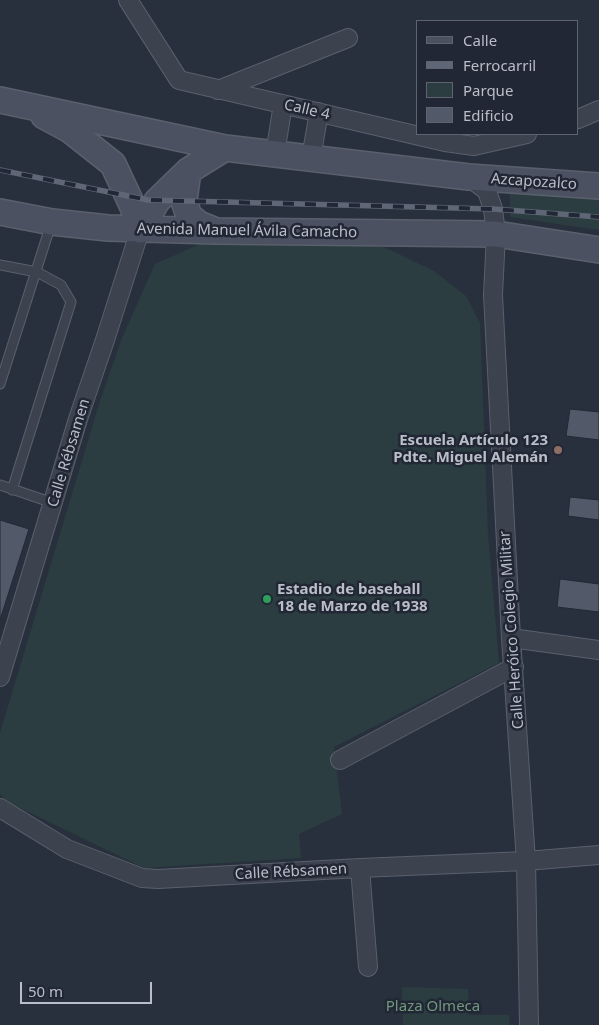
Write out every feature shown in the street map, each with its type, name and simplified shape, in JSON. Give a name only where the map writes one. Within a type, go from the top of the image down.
[{"type":"main road","points":[[12,102],[225,148],[469,177]]},
{"type":"main road","points":[[12,102],[70,130],[113,164],[128,196],[140,230]]},
{"type":"main road","points":[[140,230],[157,200],[188,170],[225,148]]},
{"type":"main road","points":[[188,170],[184,201],[189,216],[199,224],[216,231]]},
{"type":"main road","name":"Azcapozalco","points":[[469,177],[599,186]]},
{"type":"main road","name":"Avenida Manuel Ávila Camacho","points":[[0,212],[52,222],[140,230],[496,234],[599,250]]},
{"type":"street","name":"Calle 4","points":[[128,0],[179,80],[445,142],[474,146],[523,135]]},
{"type":"street","points":[[218,90],[348,38]]},
{"type":"street","points":[[276,154],[283,104]]},
{"type":"street","points":[[579,119],[599,110]]},
{"type":"street","points":[[311,158],[319,112]]},
{"type":"street","name":"Calle Heróico Colegio Militar","points":[[469,177],[487,191],[496,234],[493,295],[526,861],[529,1025]]},
{"type":"street","name":"Calle Rébsamen","points":[[0,677],[78,418],[140,230]]},
{"type":"street","points":[[512,638],[599,650]]},
{"type":"street","points":[[340,760],[514,667]]},
{"type":"street","name":"Calle Rébsamen","points":[[0,808],[67,849],[142,878],[158,880],[360,868],[526,861],[599,854]]},
{"type":"street","points":[[360,868],[368,967]]},
{"type":"lane","points":[[0,384],[52,222]]},
{"type":"lane","points":[[0,265],[37,272],[61,285],[71,302],[12,490]]},
{"type":"lane","points":[[0,485],[53,503]]},
{"type":"green space","points":[[510,192],[599,199],[599,230],[510,217]]},
{"type":"green space","name":"Estadio de baseball 18 de Marzo de 1938","points":[[209,240],[384,247],[434,271],[466,296],[480,323],[488,535],[499,663],[334,747],[342,814],[299,834],[301,858],[144,868],[6,801],[0,794],[0,733],[100,401],[122,338],[155,264]]},
{"type":"green space","name":"Plaza Olmeca","points":[[402,987],[468,989],[469,1015],[509,1015],[510,1025],[403,1025]]},
{"type":"building","points":[[570,409],[599,412],[599,440],[566,436]]},
{"type":"building","points":[[570,497],[599,500],[599,520],[568,516]]},
{"type":"building","points":[[0,520],[29,529],[0,620]]},
{"type":"building","points":[[560,579],[599,584],[599,612],[557,607]]},
{"type":"railway","points":[[0,170],[148,200],[493,209],[599,217]]},
{"type":"place","name":"Escuela Artículo 123 Pdte. Miguel Alemán","points":[[558,450]]},
{"type":"place","name":"Estadio de baseball 18 de Marzo de 1938","points":[[267,599]]}]
